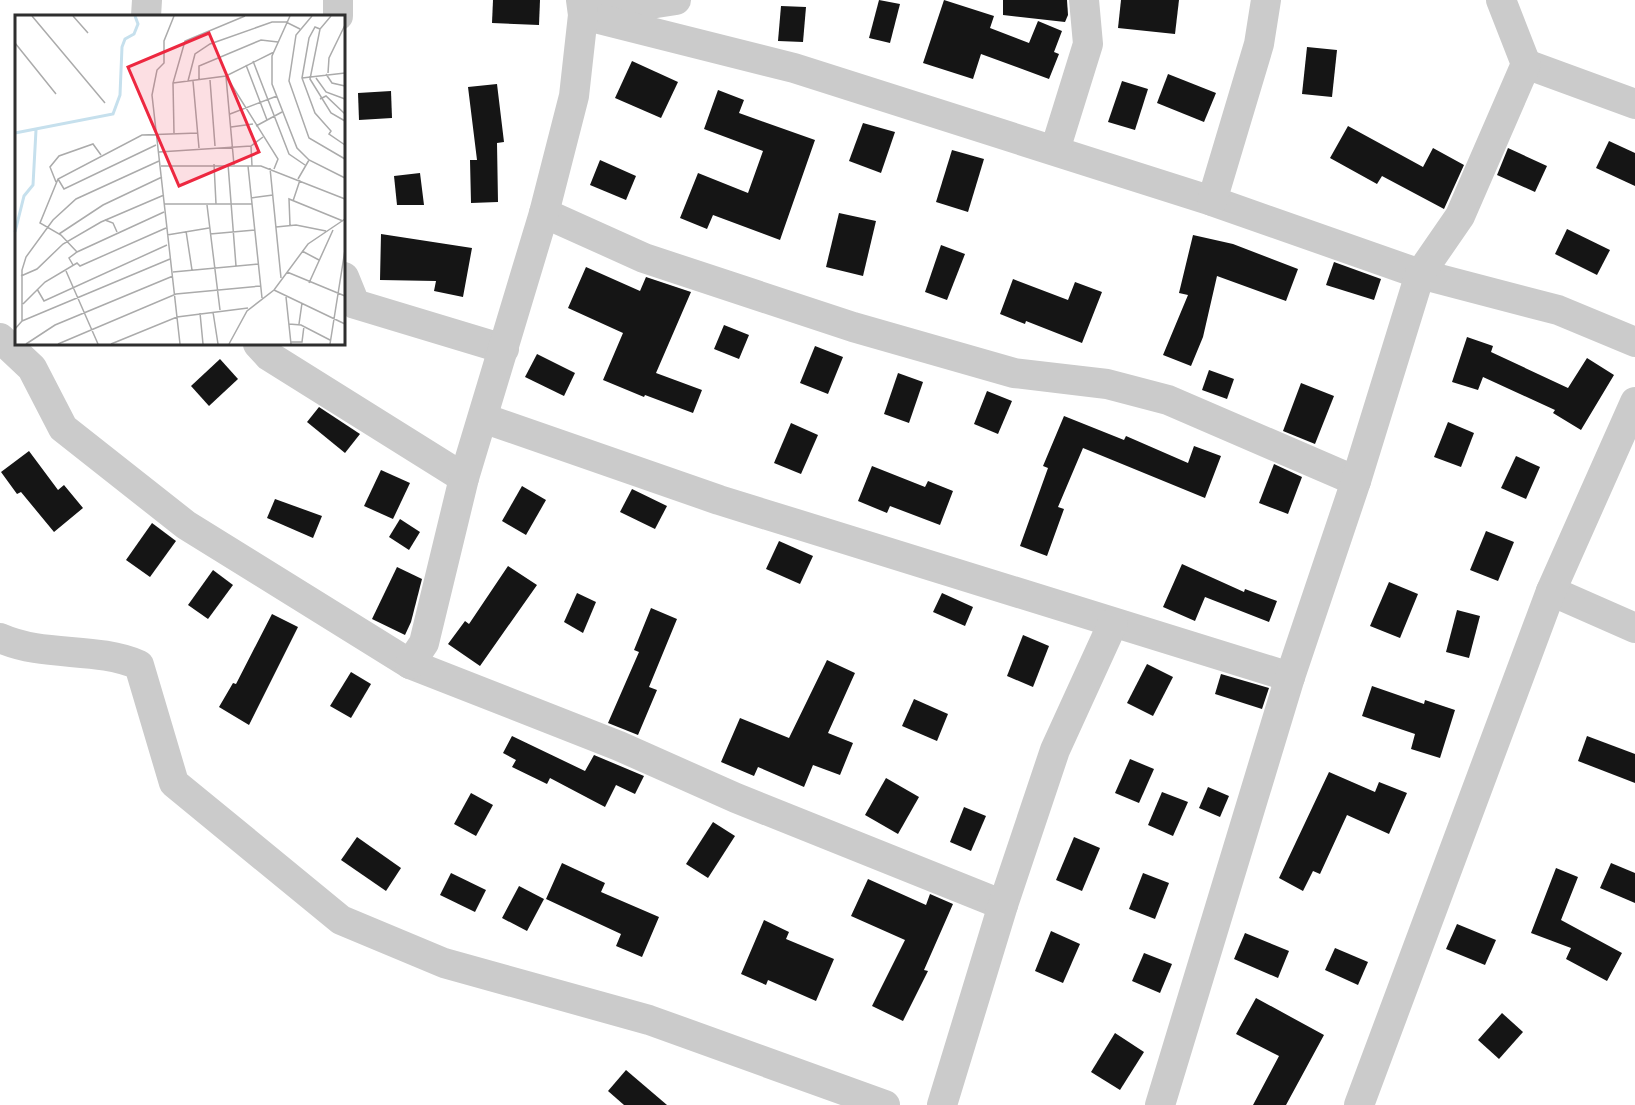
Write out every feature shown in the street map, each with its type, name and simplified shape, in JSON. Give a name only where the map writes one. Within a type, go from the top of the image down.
[{"type":"street","points":[[146,15],[147,0]]},
{"type":"street","points":[[582,7],[676,0]]},
{"type":"street","points":[[1054,150],[1088,44],[1084,0]]},
{"type":"street","points":[[1212,201],[1259,44],[1266,0]]},
{"type":"street","points":[[1160,1105],[1290,677],[1356,481],[1420,274],[1460,216],[1526,64],[1501,0]]},
{"type":"street","points":[[582,7],[794,68],[1054,150],[1212,201],[1420,274],[1558,310],[1635,342]]},
{"type":"street","points":[[410,664],[424,643],[464,478],[544,213],[574,96],[582,7]]},
{"type":"street","points":[[1526,64],[1635,104]]},
{"type":"street","points":[[544,213],[644,258],[853,327],[1014,373],[1107,384],[1168,400],[1356,481]]},
{"type":"street","points":[[345,279],[355,304],[504,349]]},
{"type":"street","points":[[0,338],[32,368],[63,428],[186,525],[410,664],[619,746],[736,798],[1003,905]]},
{"type":"street","points":[[259,345],[269,356],[464,478]]},
{"type":"street","points":[[1359,1105],[1551,591],[1632,414]]},
{"type":"street","points":[[483,418],[719,500],[1290,677]]},
{"type":"street","points":[[1551,591],[1635,628]]},
{"type":"street","points":[[942,1105],[1003,905],[1054,750],[1113,623]]},
{"type":"street","points":[[0,638],[43,652],[123,658],[139,665],[174,783],[341,920],[444,963],[649,1020],[885,1105]]},
{"type":"building","points":[[493,0],[540,0],[539,25],[492,23]]},
{"type":"building","points":[[879,0],[900,4],[890,43],[869,38]]},
{"type":"building","points":[[944,0],[994,16],[990,28],[1029,43],[1038,21],[1062,31],[1054,52],[1059,54],[1049,79],[981,54],[973,79],[923,63]]},
{"type":"building","points":[[1003,0],[1067,0],[1068,15],[1065,22],[1003,15]]},
{"type":"building","points":[[1121,0],[1179,0],[1175,34],[1118,28]]},
{"type":"building","points":[[781,6],[806,7],[803,42],[778,41]]},
{"type":"building","points":[[1307,47],[1337,50],[1332,97],[1302,94]]},
{"type":"building","points":[[632,61],[678,82],[661,118],[615,98]]},
{"type":"building","points":[[1168,74],[1216,93],[1204,122],[1157,103]]},
{"type":"building","points":[[1122,81],[1148,89],[1135,130],[1108,122]]},
{"type":"building","points":[[497,84],[504,142],[497,143],[498,202],[471,203],[470,160],[477,160],[468,87]]},
{"type":"building","points":[[718,90],[744,100],[739,113],[815,140],[780,240],[713,215],[707,229],[680,218],[698,173],[748,193],[763,151],[704,129]]},
{"type":"building","points":[[391,91],[392,118],[359,120],[358,93]]},
{"type":"building","points":[[863,123],[895,132],[881,173],[849,161]]},
{"type":"building","points":[[1348,126],[1423,167],[1433,148],[1464,165],[1444,209],[1382,176],[1377,184],[1330,158]]},
{"type":"building","points":[[1609,141],[1635,153],[1635,186],[1596,168]]},
{"type":"building","points":[[1508,148],[1547,166],[1535,192],[1497,175]]},
{"type":"building","points":[[952,150],[984,159],[968,212],[936,202]]},
{"type":"building","points":[[600,160],[636,176],[626,200],[590,185]]},
{"type":"building","points":[[420,173],[424,205],[397,205],[394,176]]},
{"type":"building","points":[[839,213],[876,221],[863,276],[826,267]]},
{"type":"building","points":[[1567,229],[1610,250],[1597,275],[1555,254]]},
{"type":"building","points":[[381,234],[472,248],[463,297],[434,291],[436,281],[380,280]]},
{"type":"building","points":[[1193,235],[1233,244],[1298,269],[1286,301],[1217,276],[1203,337],[1191,366],[1163,355],[1188,295],[1179,293]]},
{"type":"building","points":[[941,245],[965,254],[947,300],[925,292]]},
{"type":"building","points":[[1334,262],[1381,279],[1374,300],[1326,285]]},
{"type":"building","points":[[586,267],[640,291],[646,277],[691,292],[656,373],[702,390],[693,413],[645,395],[644,397],[603,380],[623,333],[568,308]]},
{"type":"building","points":[[1013,279],[1068,300],[1075,282],[1102,292],[1082,343],[1026,321],[1025,324],[1000,314]]},
{"type":"building","points":[[724,325],[749,335],[739,359],[714,349]]},
{"type":"building","points":[[1467,337],[1493,346],[1491,352],[1568,388],[1587,358],[1614,375],[1581,430],[1553,413],[1555,410],[1483,377],[1478,390],[1452,382]]},
{"type":"building","points":[[815,346],[843,357],[828,394],[800,383]]},
{"type":"building","points":[[537,354],[575,373],[564,396],[525,377]]},
{"type":"building","points":[[220,359],[238,379],[209,406],[191,386]]},
{"type":"building","points":[[1209,370],[1234,379],[1227,399],[1202,390]]},
{"type":"building","points":[[898,373],[923,382],[909,423],[884,414]]},
{"type":"building","points":[[1301,383],[1334,396],[1315,444],[1283,431]]},
{"type":"building","points":[[987,391],[1012,401],[998,434],[974,424]]},
{"type":"building","points":[[319,407],[360,434],[345,453],[307,422]]},
{"type":"building","points":[[1064,416],[1124,440],[1126,436],[1188,463],[1194,446],[1221,456],[1205,498],[1083,448],[1058,507],[1064,509],[1047,556],[1020,546],[1048,468],[1043,466]]},
{"type":"building","points":[[1448,422],[1474,433],[1461,467],[1434,457]]},
{"type":"building","points":[[791,423],[818,435],[801,474],[774,463]]},
{"type":"building","points":[[29,451],[58,490],[64,485],[83,508],[54,532],[21,492],[17,494],[1,472]]},
{"type":"building","points":[[1516,456],[1540,467],[1526,499],[1501,488]]},
{"type":"building","points":[[1274,464],[1302,477],[1288,514],[1259,503]]},
{"type":"building","points":[[872,466],[925,487],[928,481],[953,491],[940,525],[890,506],[887,513],[858,501]]},
{"type":"building","points":[[381,470],[410,483],[393,519],[364,506]]},
{"type":"building","points":[[522,486],[546,500],[526,535],[502,521]]},
{"type":"building","points":[[632,489],[667,506],[655,529],[620,512]]},
{"type":"building","points":[[275,499],[322,516],[313,538],[267,518]]},
{"type":"building","points":[[400,519],[420,532],[409,550],[389,537]]},
{"type":"building","points":[[152,523],[176,541],[150,577],[126,560]]},
{"type":"building","points":[[1486,531],[1514,542],[1498,581],[1470,570]]},
{"type":"building","points":[[779,541],[813,556],[800,584],[766,569]]},
{"type":"building","points":[[1182,564],[1244,592],[1245,589],[1277,601],[1269,622],[1205,597],[1195,621],[1163,607]]},
{"type":"building","points":[[508,566],[537,585],[480,666],[448,644],[465,621],[469,624]]},
{"type":"building","points":[[397,567],[422,579],[411,622],[405,635],[372,619]]},
{"type":"building","points":[[213,570],[233,585],[208,619],[188,605]]},
{"type":"building","points":[[1389,582],[1418,594],[1400,638],[1370,626]]},
{"type":"building","points":[[577,593],[596,602],[583,633],[564,622]]},
{"type":"building","points":[[942,593],[973,607],[965,626],[933,612]]},
{"type":"building","points":[[651,608],[677,619],[649,687],[657,690],[638,735],[608,723],[639,652],[634,650]]},
{"type":"building","points":[[1457,610],[1480,616],[1469,658],[1446,652]]},
{"type":"building","points":[[272,614],[298,627],[249,725],[219,707],[233,683],[236,684]]},
{"type":"building","points":[[1023,635],[1049,646],[1033,687],[1007,676]]},
{"type":"building","points":[[827,660],[855,673],[828,733],[853,743],[840,775],[813,765],[804,787],[758,767],[754,776],[721,762],[740,718],[789,738]]},
{"type":"building","points":[[1147,664],[1173,677],[1153,716],[1127,703]]},
{"type":"building","points":[[351,672],[371,684],[351,718],[330,706]]},
{"type":"building","points":[[1221,674],[1269,688],[1262,709],[1215,694]]},
{"type":"building","points":[[1372,686],[1424,704],[1425,700],[1455,710],[1440,758],[1411,749],[1415,734],[1362,716]]},
{"type":"building","points":[[914,699],[948,714],[937,741],[902,726]]},
{"type":"building","points":[[512,736],[585,771],[594,755],[644,776],[635,794],[616,785],[605,807],[550,778],[547,784],[512,767],[516,760],[503,753]]},
{"type":"building","points":[[1587,736],[1635,754],[1635,783],[1578,761]]},
{"type":"building","points":[[1130,759],[1154,769],[1139,803],[1115,793]]},
{"type":"building","points":[[1329,772],[1375,792],[1379,782],[1407,793],[1389,834],[1347,815],[1320,874],[1313,871],[1303,891],[1279,878]]},
{"type":"building","points":[[886,778],[919,797],[898,834],[865,815]]},
{"type":"building","points":[[1208,787],[1229,796],[1220,817],[1199,808]]},
{"type":"building","points":[[1162,792],[1188,802],[1173,836],[1148,825]]},
{"type":"building","points":[[471,793],[493,805],[476,836],[454,824]]},
{"type":"building","points":[[964,807],[986,816],[971,851],[950,842]]},
{"type":"building","points":[[713,822],[735,836],[708,878],[686,864]]},
{"type":"building","points":[[357,837],[401,868],[386,891],[341,860]]},
{"type":"building","points":[[1074,837],[1100,848],[1082,891],[1056,880]]},
{"type":"building","points":[[562,863],[605,883],[601,892],[659,917],[642,957],[616,946],[621,934],[546,899]]},
{"type":"building","points":[[1611,863],[1635,873],[1635,903],[1600,888]]},
{"type":"building","points":[[1556,868],[1578,877],[1561,920],[1622,953],[1607,981],[1566,959],[1571,948],[1531,933]]},
{"type":"building","points":[[451,873],[486,890],[475,912],[440,895]]},
{"type":"building","points":[[1143,873],[1169,883],[1155,919],[1129,909]]},
{"type":"building","points":[[868,879],[926,905],[930,894],[953,904],[924,970],[928,971],[903,1021],[872,1006],[905,940],[851,916]]},
{"type":"building","points":[[519,886],[544,899],[527,931],[502,918]]},
{"type":"building","points":[[764,920],[789,932],[786,939],[834,959],[816,1001],[768,980],[766,985],[741,974]]},
{"type":"building","points":[[1457,924],[1496,940],[1485,965],[1446,949]]},
{"type":"building","points":[[1051,931],[1080,944],[1063,983],[1035,971]]},
{"type":"building","points":[[1245,933],[1289,951],[1278,978],[1234,959]]},
{"type":"building","points":[[1335,948],[1368,962],[1358,985],[1325,970]]},
{"type":"building","points":[[1144,953],[1172,964],[1160,993],[1132,981]]},
{"type":"building","points":[[1256,998],[1324,1035],[1286,1105],[1253,1105],[1279,1056],[1236,1034]]},
{"type":"building","points":[[1502,1013],[1523,1032],[1499,1059],[1478,1040]]},
{"type":"building","points":[[1115,1033],[1144,1052],[1120,1090],[1091,1072]]},
{"type":"building","points":[[626,1070],[667,1105],[624,1105],[608,1091]]}]
